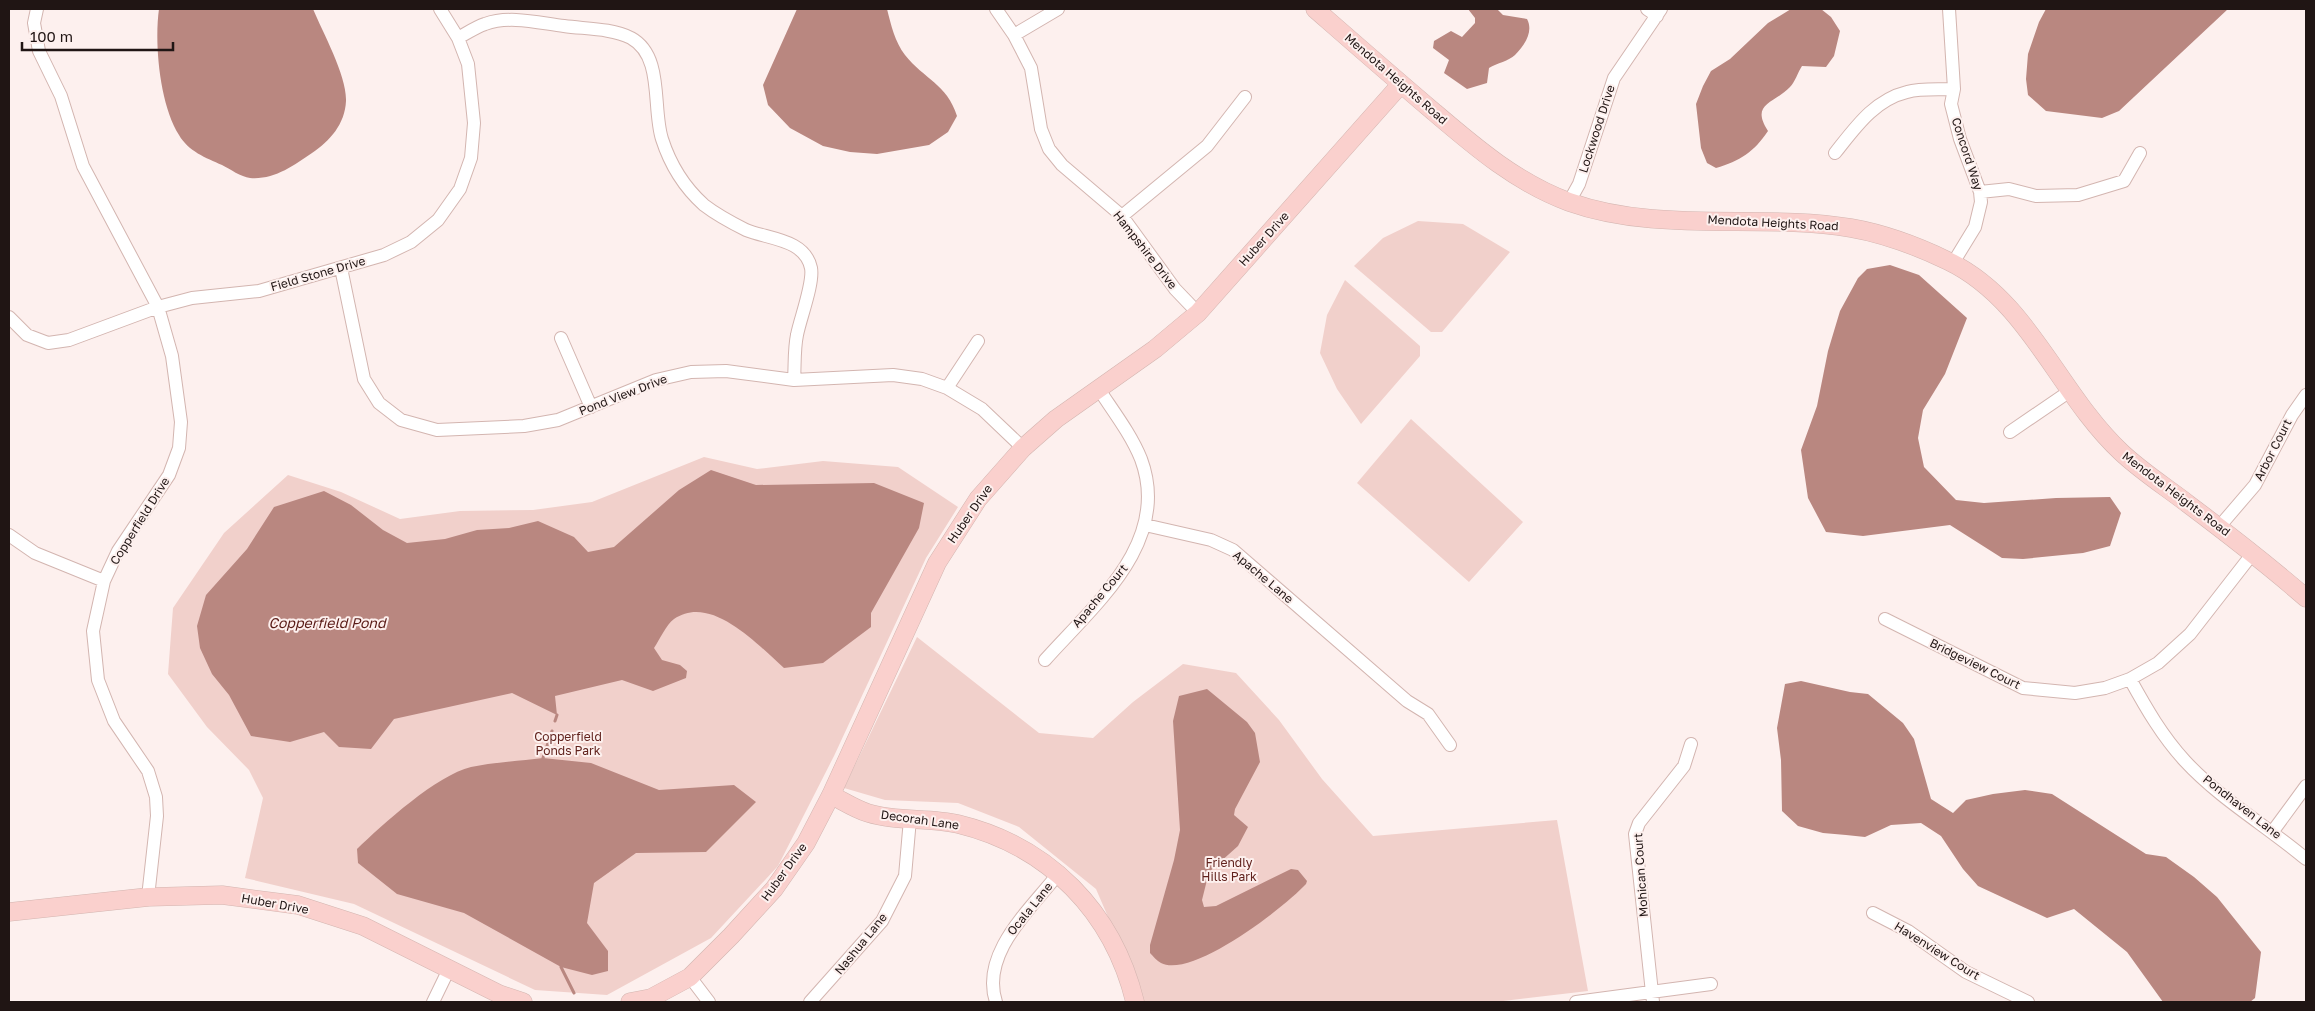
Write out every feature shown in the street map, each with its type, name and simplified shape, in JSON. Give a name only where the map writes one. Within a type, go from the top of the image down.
[{"type":"street","name":"Copperfield Drive","points":[[37,9],[34,23],[39,51],[61,96],[83,166],[158,307],[172,356],[181,422],[179,448],[168,475],[118,551],[104,581],[93,631],[98,680],[114,721],[148,771],[156,797],[157,816],[148,897]]},
{"type":"street","name":"Field Stone Drive","points":[[9,317],[27,335],[48,342],[69,340],[158,307],[192,298],[259,291],[384,255],[411,242],[438,220],[460,189],[471,158],[474,123],[468,64],[458,38],[440,9]]},
{"type":"street","name":"Hampshire Drive","points":[[996,9],[1014,35],[1031,68],[1041,129],[1049,149],[1062,165],[1122,216],[1175,289],[1198,313]]},
{"type":"street","points":[[1014,35],[1058,9]]},
{"type":"street","name":"Mendota Heights Road","points":[[1315,9],[1488,158],[1569,202],[1641,217],[1809,224],[1852,228],[1907,242],[1953,263],[1987,286],[2013,312],[2095,425],[2122,454],[2253,552],[2306,598]]},
{"type":"street","name":"Concord Way","points":[[1949,9],[1954,89],[1951,104],[1960,140],[1980,192],[1981,202],[1975,227],[1953,263]]},
{"type":"street","name":"Lockwood Drive","points":[[1569,202],[1579,184],[1614,78],[1655,11]]},
{"type":"street","points":[[458,38],[486,24],[512,20],[615,32],[632,38],[644,49],[651,61],[661,137],[671,163],[686,185],[704,204],[724,219],[748,230],[790,243],[806,257],[811,269],[810,284],[797,337],[794,380]]},
{"type":"street","name":"Huber Drive","points":[[630,1002],[651,998],[690,977],[774,889],[806,843],[937,563],[978,499],[1023,448],[1056,419],[1155,349],[1198,313],[1401,84]]},
{"type":"street","points":[[1835,153],[1863,119],[1882,102],[1908,91],[1954,89]]},
{"type":"street","points":[[1122,216],[1207,146],[1245,97]]},
{"type":"street","points":[[1980,192],[2009,189],[2036,196],[2078,195],[2124,181],[2140,153]]},
{"type":"street","name":"Pond View Drive","points":[[341,268],[364,379],[379,403],[401,420],[437,430],[524,426],[558,420],[656,380],[691,372],[726,371],[794,380],[893,375],[922,379],[947,388],[982,409],[1023,448]]},
{"type":"street","points":[[561,338],[591,407]]},
{"type":"street","points":[[947,388],[978,340]]},
{"type":"street","points":[[1098,388],[1131,438],[1142,460],[1148,493],[1145,525]]},
{"type":"street","points":[[2010,432],[2070,391]]},
{"type":"street","name":"Arbor Court","points":[[2219,527],[2255,485],[2292,415],[2306,395]]},
{"type":"street","name":"Apache Court","points":[[1045,660],[1124,570],[1137,549],[1145,525]]},
{"type":"street","name":"Apache Lane","points":[[1145,525],[1212,540],[1233,550],[1407,701],[1428,714],[1450,746]]},
{"type":"street","points":[[9,535],[35,554],[104,581]]},
{"type":"street","name":"Bridgeview Court","points":[[1885,618],[2023,688],[2075,692],[2105,688],[2130,679],[2158,663],[2190,634],[2253,552]]},
{"type":"street","name":"Pondhaven Lane","points":[[2130,679],[2156,724],[2185,761],[2216,789],[2273,831],[2306,859]]},
{"type":"street","name":"Mohican Court","points":[[1653,998],[1636,834],[1639,823],[1684,766],[1691,744]]},
{"type":"street","points":[[2273,831],[2306,786]]},
{"type":"street","name":"Decorah Lane","points":[[830,795],[869,813],[910,820],[957,824],[1000,837],[1042,860],[1075,889],[1103,923],[1123,963],[1135,1002]]},
{"type":"street","name":"Nashua Lane","points":[[810,1002],[882,921],[905,876],[910,820]]},
{"type":"street","name":"Ocala Lane","points":[[996,1002],[994,973],[1006,940],[1058,874]]},
{"type":"street","name":"Huber Drive","points":[[9,912],[148,897],[222,895],[298,906],[364,926],[499,994],[523,1002]]},
{"type":"street","name":"Havenview Court","points":[[1873,913],[1908,931],[1966,972],[2028,1002]]},
{"type":"street","points":[[433,1002],[449,968]]},
{"type":"street","points":[[690,977],[709,1002]]},
{"type":"street","points":[[1576,1002],[1653,998],[1711,984]]},
{"type":"green space","points":[[1418,221],[1463,224],[1510,252],[1442,332],[1431,332],[1354,266],[1383,238]]},
{"type":"green space","points":[[1345,280],[1420,346],[1420,356],[1361,424],[1337,389],[1320,353],[1327,315]]},
{"type":"green space","points":[[1411,419],[1523,522],[1469,582],[1357,483]]},
{"type":"green space","name":"Copperfield Ponds Park","points":[[704,457],[757,469],[823,461],[898,467],[958,507],[926,558],[834,756],[778,866],[711,938],[607,995],[535,990],[354,904],[245,878],[263,798],[249,770],[207,727],[168,674],[173,608],[224,533],[288,475],[341,492],[400,519],[460,511],[533,510],[592,502]]},
{"type":"green space","name":"Friendly Hills Park","points":[[917,637],[1039,733],[1093,738],[1133,702],[1183,664],[1236,673],[1279,720],[1322,779],[1373,836],[1557,820],[1588,991],[1495,1002],[1142,1002],[1140,991],[1096,889],[1019,827],[958,803],[885,800],[844,788]]},
{"type":"water","points":[[159,9],[313,9],[343,79],[346,101],[340,124],[319,148],[290,167],[267,177],[250,178],[243,176],[192,150],[183,141],[172,122],[163,91],[157,39]]},
{"type":"water","points":[[797,9],[887,9],[894,33],[905,55],[941,89],[953,105],[957,116],[948,132],[929,145],[877,154],[850,152],[823,146],[790,128],[768,105],[763,85]]},
{"type":"water","points":[[1468,9],[1497,9],[1503,15],[1527,19],[1529,34],[1525,43],[1515,55],[1489,68],[1487,83],[1467,89],[1444,73],[1449,60],[1433,48],[1434,41],[1451,31],[1462,37],[1475,23],[1475,18]]},
{"type":"water","points":[[1791,9],[1821,9],[1831,17],[1840,31],[1834,56],[1826,67],[1802,66],[1790,87],[1763,109],[1763,122],[1768,131],[1763,138],[1746,155],[1716,168],[1707,163],[1701,148],[1696,104],[1703,86],[1711,71],[1730,59],[1768,23]]},
{"type":"water","points":[[2046,9],[2228,9],[2119,111],[2102,118],[2046,111],[2028,95],[2026,79],[2028,54],[2039,22]]},
{"type":"water","points":[[1890,265],[1919,275],[1967,318],[1945,374],[1923,410],[1918,438],[1924,467],[1956,500],[1984,503],[2056,498],[2110,497],[2121,513],[2110,546],[2083,553],[2023,559],[2002,558],[1950,525],[1863,536],[1826,532],[1808,498],[1801,450],[1817,406],[1828,351],[1840,311],[1858,278],[1867,269]]},
{"type":"water","name":"Copperfield Pond","points":[[711,470],[756,485],[874,483],[924,503],[919,528],[871,613],[871,627],[823,663],[784,668],[733,625],[703,612],[688,613],[671,622],[654,648],[662,660],[680,665],[687,671],[686,678],[653,691],[622,680],[555,696],[557,715],[512,693],[394,719],[371,749],[339,747],[324,732],[290,742],[251,736],[229,695],[212,674],[200,648],[197,626],[206,595],[247,549],[274,507],[324,491],[351,505],[383,530],[407,543],[445,539],[477,530],[509,528],[538,521],[574,537],[588,552],[614,547],[679,490]]},
{"type":"water","points":[[1801,681],[1868,694],[1903,723],[1914,739],[1931,799],[1953,813],[1966,800],[1993,794],[2025,790],[2052,794],[2146,854],[2166,857],[2194,877],[2217,897],[2261,952],[2255,998],[2250,1002],[2163,1002],[2127,952],[2074,909],[2047,918],[1978,886],[1963,869],[1941,836],[1921,823],[1891,825],[1865,837],[1823,833],[1798,826],[1782,811],[1781,760],[1777,728],[1785,684]]},
{"type":"water","points":[[1207,689],[1247,722],[1255,733],[1260,762],[1235,809],[1234,815],[1248,827],[1238,846],[1209,872],[1202,900],[1204,907],[1216,906],[1291,869],[1298,870],[1307,881],[1295,895],[1237,938],[1194,961],[1175,965],[1161,963],[1150,953],[1150,945],[1174,860],[1180,830],[1173,721],[1179,696]]},
{"type":"water","points":[[543,758],[591,763],[659,790],[734,785],[756,802],[706,852],[636,853],[594,883],[587,923],[608,951],[608,971],[592,975],[561,967],[464,913],[397,894],[358,863],[357,849],[411,802],[442,780],[471,767]]},
{"type":"waterway","points":[[555,721],[557,715]]},
{"type":"waterway","points":[[543,758],[552,731]]},
{"type":"waterway","points":[[561,967],[574,993]]}]
